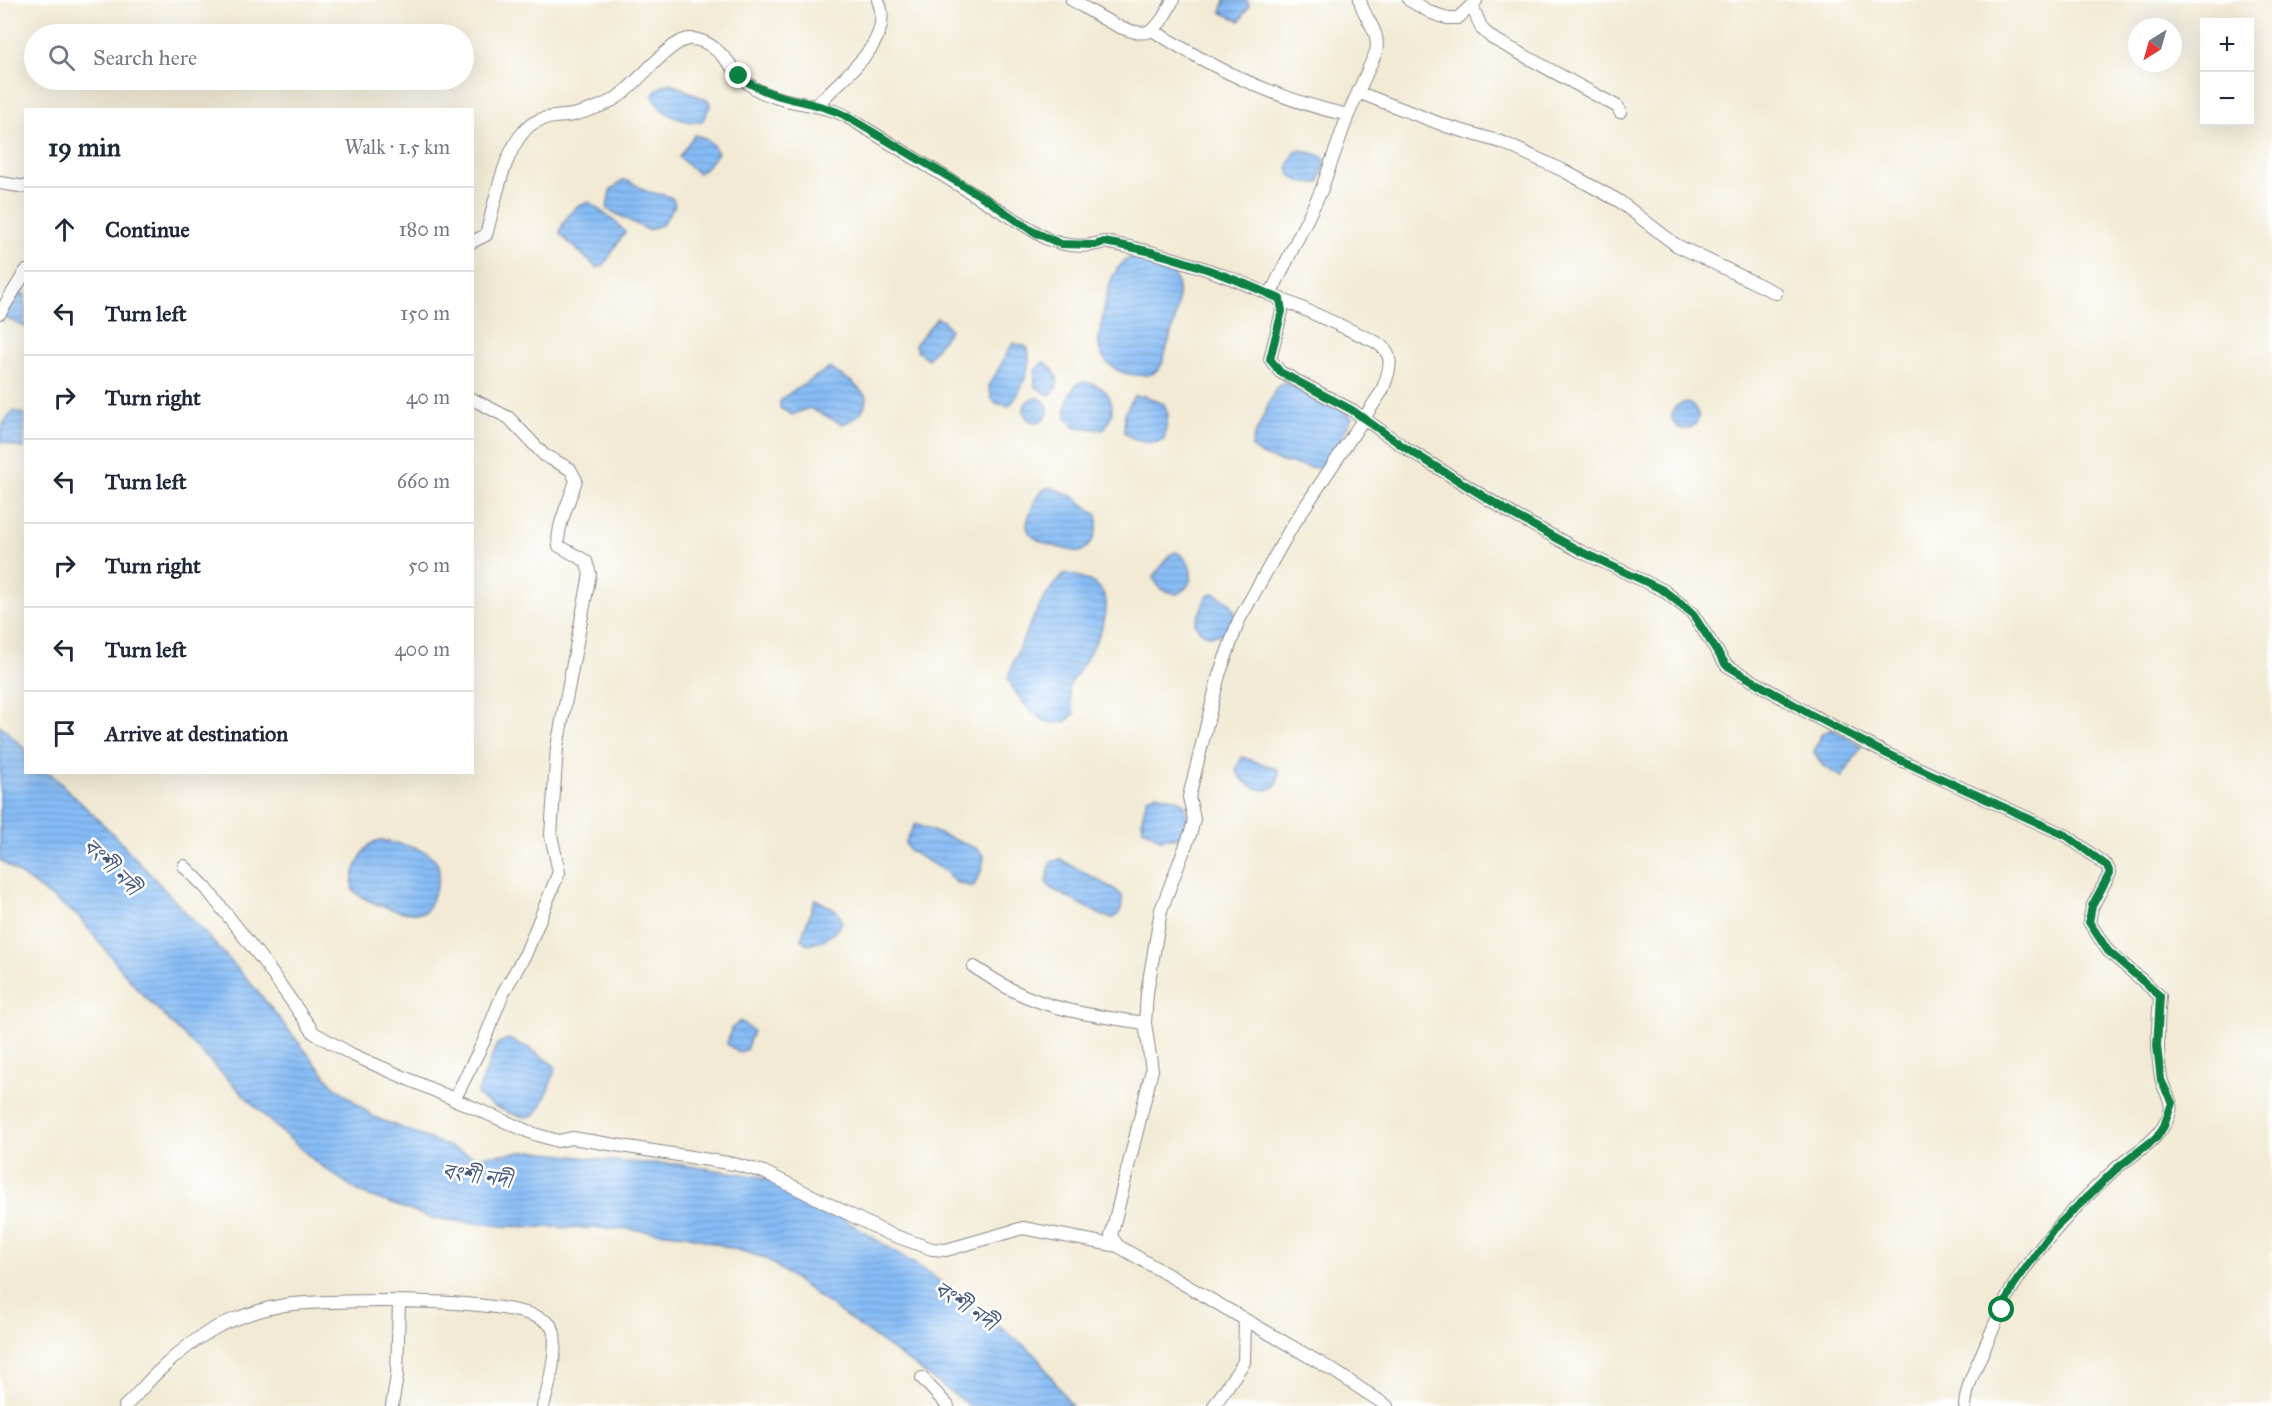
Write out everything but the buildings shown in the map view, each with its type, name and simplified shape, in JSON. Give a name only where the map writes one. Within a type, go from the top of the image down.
[{"type":"street","points":[[818,104],[875,43],[881,30],[878,0]]},
{"type":"street","points":[[1072,0],[1132,33],[1144,34],[1152,30],[1162,19],[1173,0]]},
{"type":"street","points":[[1275,297],[1321,191],[1348,115],[1360,93],[1378,42],[1360,0]]},
{"type":"street","points":[[1410,0],[1447,18],[1458,18],[1474,3],[1482,29],[1492,38],[1618,107],[1620,112]]},
{"type":"street","points":[[1152,30],[1244,81],[1312,107],[1348,115]]},
{"type":"street","points":[[474,241],[486,235],[500,179],[516,144],[526,129],[541,119],[573,115],[619,96],[668,51],[686,39],[707,43],[755,88],[784,99],[818,104],[866,127],[986,199],[1032,231],[1061,244],[1095,245],[1104,242],[1163,254],[1238,280],[1374,341],[1383,346],[1391,355],[1391,368],[1382,391],[1291,528],[1239,620],[1219,675],[1189,796],[1194,819],[1191,832],[1161,910],[1147,993],[1145,1023],[1152,1070],[1112,1230],[1112,1239],[1118,1246],[1334,1371],[1387,1406]]},
{"type":"street","points":[[1360,93],[1446,126],[1504,143],[1564,171],[1619,201],[1676,245],[1776,293]]},
{"type":"street","points":[[0,183],[24,187]]},
{"type":"street","points":[[0,313],[24,275]]},
{"type":"street","points":[[1275,297],[1282,311],[1270,359],[1275,369],[1364,418],[1404,447],[1514,515],[1580,551],[1663,590],[1692,613],[1726,665],[1810,714],[1885,753],[2067,836],[2107,866],[2110,873],[2092,906],[2089,922],[2108,951],[2160,996],[2157,1046],[2161,1080],[2172,1103],[2170,1114],[2157,1137],[2115,1170],[2041,1246],[2013,1286],[1970,1378],[1965,1406]]},
{"type":"street","points":[[454,1100],[483,1042],[503,993],[526,953],[559,872],[551,835],[557,747],[590,574],[585,561],[558,546],[556,536],[567,512],[576,480],[570,469],[544,455],[509,418],[474,400]]},
{"type":"street","points":[[184,866],[206,888],[250,944],[314,1033],[353,1055],[534,1134],[558,1141],[572,1138],[734,1164],[764,1172],[887,1233],[932,1249],[946,1250],[1023,1228],[1118,1246]]},
{"type":"street","points":[[974,967],[1015,992],[1033,998],[1064,1008],[1145,1023]]},
{"type":"street","points":[[392,1406],[397,1376],[399,1302]]},
{"type":"street","points":[[126,1406],[159,1370],[198,1339],[232,1320],[261,1309],[292,1304],[399,1302],[504,1307],[541,1316],[553,1328],[555,1337],[551,1377],[543,1406]]},
{"type":"street","points":[[1214,1406],[1244,1362],[1245,1320]]},
{"type":"street","points":[[922,1378],[948,1406]]},
{"type":"water","points":[[1225,0],[1247,0],[1249,6],[1240,21],[1221,12]]},
{"type":"water","points":[[670,83],[709,101],[710,106],[702,122],[679,119],[659,107],[653,94],[662,86]]},
{"type":"water","points":[[694,135],[708,141],[718,153],[704,170],[697,173],[679,157]]},
{"type":"water","points":[[1301,150],[1319,155],[1326,160],[1319,183],[1301,182],[1290,175],[1288,166],[1295,152]]},
{"type":"water","points":[[623,180],[645,191],[673,199],[675,205],[662,225],[648,230],[607,209],[610,191]]},
{"type":"water","points":[[589,202],[625,232],[604,265],[597,268],[560,234],[570,214],[579,206]]},
{"type":"water","points":[[1136,256],[1157,260],[1170,268],[1177,281],[1176,313],[1162,364],[1154,373],[1148,375],[1129,374],[1117,370],[1103,357],[1099,345],[1110,283],[1120,266]]},
{"type":"water","points":[[18,292],[24,295],[24,327],[2,316]]},
{"type":"water","points":[[937,318],[944,321],[950,330],[928,359],[917,351],[915,345]]},
{"type":"water","points":[[1013,343],[1027,347],[1029,361],[1022,386],[1009,406],[996,403],[992,399],[989,386]]},
{"type":"water","points":[[1042,363],[1046,363],[1056,374],[1056,387],[1050,395],[1035,387],[1035,370]]},
{"type":"water","points":[[829,368],[852,382],[867,397],[862,411],[855,417],[842,424],[809,408],[792,415],[780,408],[780,401],[784,397]]},
{"type":"water","points":[[1081,382],[1099,387],[1110,398],[1112,413],[1103,430],[1076,427],[1067,419],[1068,398]]},
{"type":"water","points":[[1283,382],[1332,403],[1352,417],[1325,468],[1275,460],[1257,452],[1252,447],[1253,439],[1276,388]]},
{"type":"water","points":[[1134,396],[1145,396],[1164,404],[1168,414],[1164,440],[1154,443],[1143,442],[1124,432],[1125,413]]},
{"type":"water","points":[[1036,398],[1045,401],[1048,410],[1045,419],[1036,422],[1027,419],[1024,410],[1027,401]]},
{"type":"water","points":[[1685,403],[1694,407],[1698,416],[1694,425],[1685,429],[1676,425],[1672,416],[1676,407]]},
{"type":"water","points":[[13,411],[24,414],[24,449],[0,441],[3,424]]},
{"type":"water","points":[[1050,487],[1072,496],[1097,515],[1094,536],[1089,545],[1080,552],[1049,545],[1029,532],[1027,526],[1035,501],[1041,492]]},
{"type":"water","points":[[1176,552],[1187,561],[1191,574],[1188,586],[1176,594],[1161,589],[1153,578],[1169,555]]},
{"type":"water","points":[[1066,574],[1082,577],[1096,585],[1104,595],[1106,607],[1104,621],[1091,651],[1068,688],[1074,714],[1065,721],[1055,723],[1045,720],[1026,706],[1008,678],[1024,637],[1040,606],[1049,592]]},
{"type":"water","points":[[1214,593],[1231,604],[1236,615],[1225,632],[1208,635],[1200,631],[1195,623],[1207,596]]},
{"type":"water","name":"বংশী নদী","points":[[0,725],[24,748],[24,774],[51,774],[112,833],[250,982],[332,1084],[374,1117],[475,1157],[532,1151],[621,1162],[676,1164],[762,1177],[826,1208],[926,1271],[1034,1353],[1072,1406],[970,1406],[765,1258],[686,1235],[628,1229],[503,1226],[431,1218],[361,1193],[317,1163],[274,1125],[138,990],[79,917],[0,860]]},
{"type":"water","points":[[1832,729],[1862,746],[1842,777],[1823,766],[1814,752],[1822,733]]},
{"type":"water","points":[[1242,757],[1278,769],[1276,785],[1271,789],[1257,789],[1242,779],[1236,771]]},
{"type":"water","points":[[1156,794],[1179,800],[1185,805],[1187,817],[1180,837],[1160,839],[1143,828],[1142,819],[1147,798]]},
{"type":"water","points":[[915,824],[978,849],[984,857],[981,872],[973,887],[955,882],[945,871],[910,851],[905,843]]},
{"type":"water","points":[[380,840],[413,847],[433,858],[438,866],[439,877],[426,911],[411,913],[388,908],[358,895],[353,890],[353,876],[359,860],[368,847]]},
{"type":"water","points":[[1060,859],[1116,890],[1122,896],[1121,909],[1117,916],[1114,918],[1103,916],[1052,889],[1046,882],[1051,862]]},
{"type":"water","points":[[815,899],[837,911],[842,922],[828,937],[808,945],[801,939]]},
{"type":"water","points":[[740,1021],[753,1031],[746,1050],[738,1052],[727,1044],[731,1029]]},
{"type":"water","points":[[508,1039],[529,1048],[555,1066],[540,1108],[532,1116],[520,1116],[503,1110],[477,1094],[497,1044]]},
{"type":"route","points":[[739,76],[768,94],[825,106],[844,115],[986,199],[1032,231],[1061,244],[1087,246],[1104,242],[1163,254],[1238,280],[1280,299],[1282,311],[1280,324],[1270,359],[1275,369],[1352,410],[1404,447],[1514,515],[1580,551],[1663,590],[1692,613],[1710,637],[1726,665],[1810,714],[1885,753],[2067,836],[2107,866],[2110,873],[2096,896],[2089,914],[2089,922],[2092,931],[2108,951],[2149,984],[2160,996],[2157,1046],[2161,1080],[2172,1103],[2170,1114],[2157,1137],[2115,1170],[2054,1229],[2013,1286],[2002,1310]]}]
